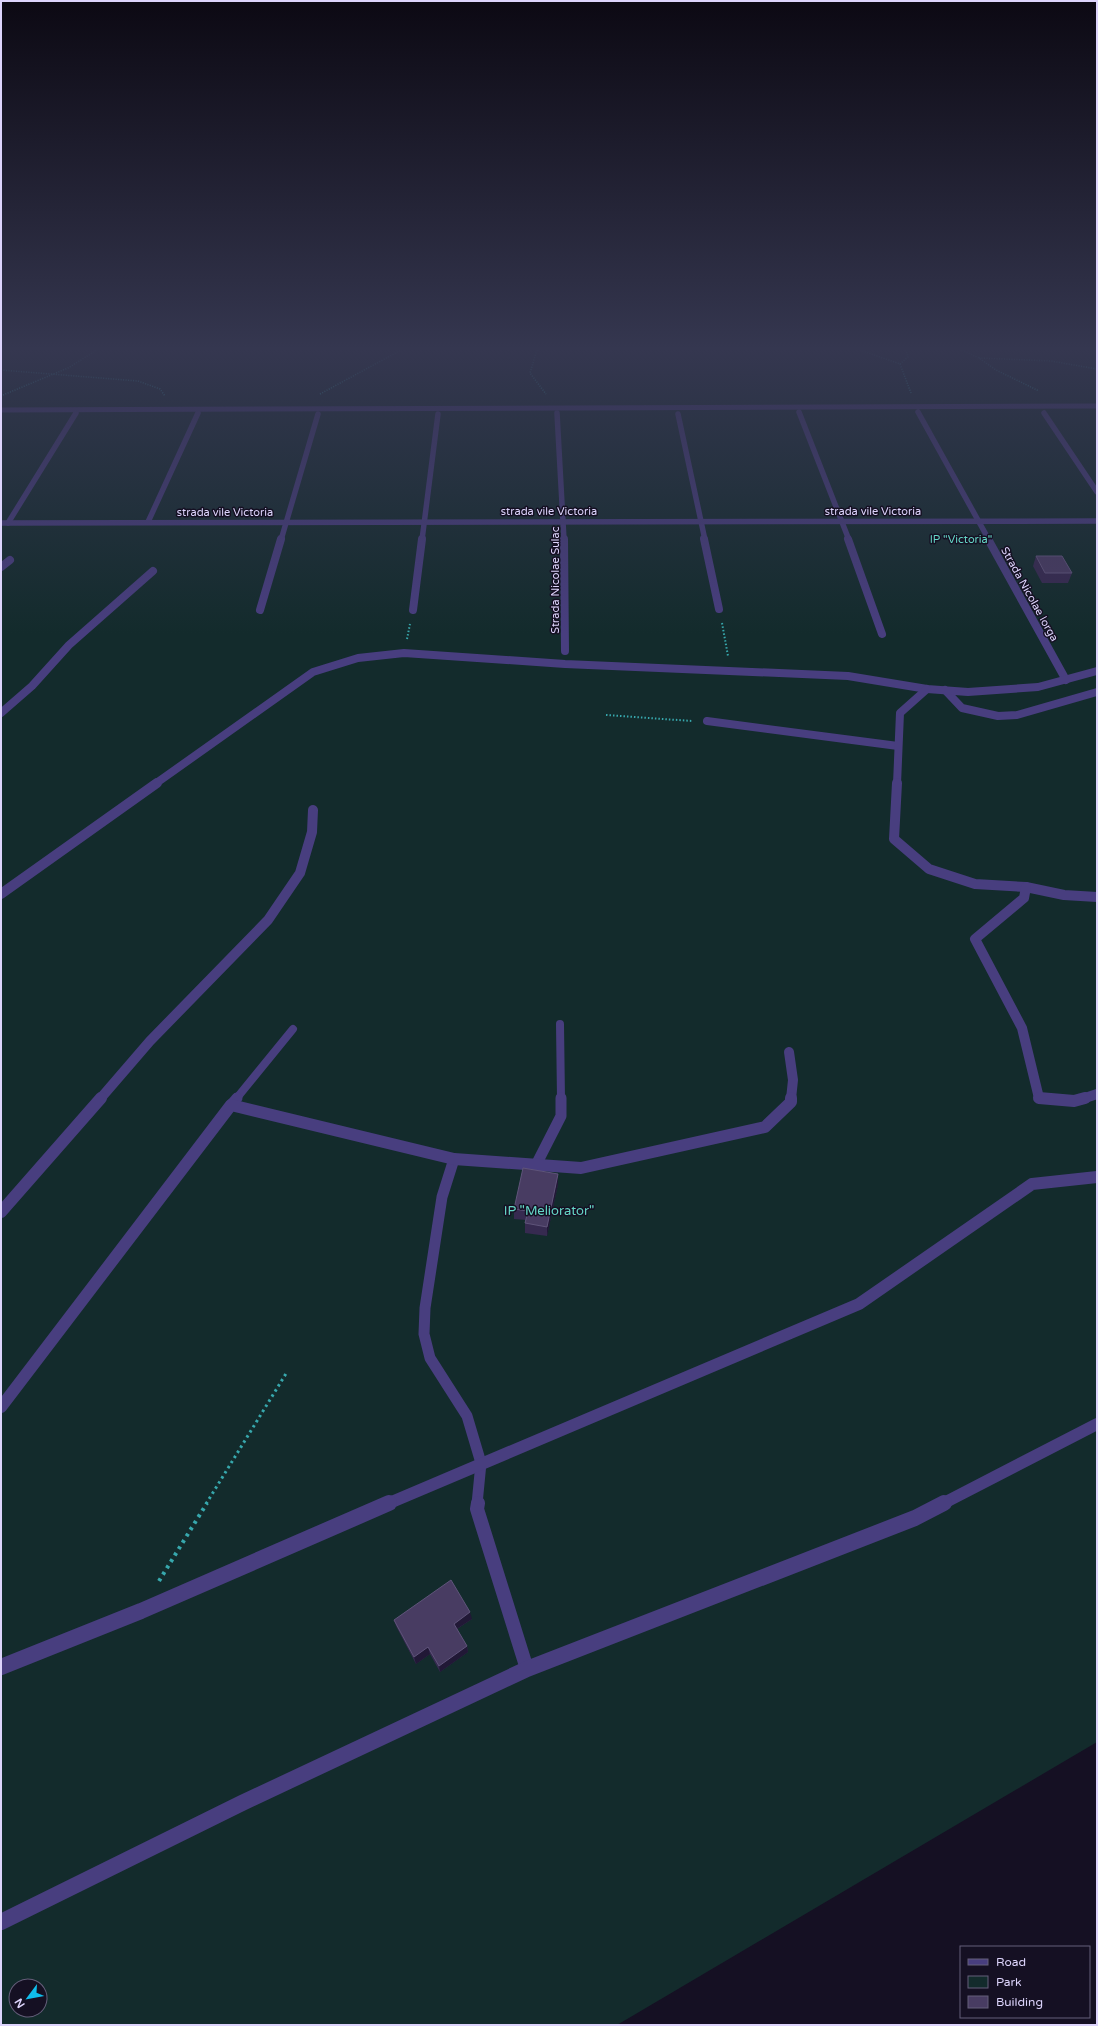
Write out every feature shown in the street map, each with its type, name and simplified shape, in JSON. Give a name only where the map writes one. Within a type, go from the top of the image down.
[{"type":"street","points":[[8,523],[56,445]]},
{"type":"street","points":[[148,522],[184,445]]},
{"type":"street","points":[[260,610],[288,522],[310,445]]},
{"type":"street","points":[[413,610],[434,445]]},
{"type":"street","name":"Strada Nicolae Sulac","points":[[559,445],[564,521],[565,651]]},
{"type":"street","points":[[685,445],[719,609]]},
{"type":"street","points":[[812,445],[842,521],[882,634]]},
{"type":"street","name":"Strada Nicolae Iorga","points":[[936,445],[1066,680]]},
{"type":"street","points":[[1065,445],[1097,492]]},
{"type":"street","name":"strada vile Victoria","points":[[1,523],[424,521],[1097,521]]},
{"type":"street","points":[[1,567],[10,560]]},
{"type":"street","points":[[1,714],[32,686],[68,646],[153,571]]},
{"type":"street","points":[[1,894],[313,672],[358,658],[404,653],[565,664],[848,676],[927,689],[968,692],[1038,687],[1097,671]]},
{"type":"street","points":[[927,689],[900,713],[894,838],[929,869],[975,884],[1026,887],[1064,895],[1097,897]]},
{"type":"street","points":[[945,690],[962,708],[998,716],[1018,715],[1097,692]]},
{"type":"street","points":[[707,722],[898,746]]},
{"type":"street","points":[[1,1212],[150,1041],[268,920],[300,873],[312,832],[313,810]]},
{"type":"street","points":[[1026,887],[1024,898],[975,939],[1022,1028],[1039,1098],[1074,1101],[1097,1094]]},
{"type":"street","points":[[1,1407],[11,1396],[231,1105],[454,1159],[581,1168],[765,1127],[791,1102],[793,1080],[789,1052]]},
{"type":"street","points":[[1,1667],[142,1611],[481,1463],[859,1304],[1032,1184],[1097,1177]]},
{"type":"street","points":[[1,1922],[242,1803],[527,1669],[915,1518],[1097,1424]]},
{"type":"lane","points":[[536,1165],[561,1116],[560,1024]]},
{"type":"lane","points":[[231,1105],[293,1029]]},
{"type":"lane","points":[[454,1159],[442,1197],[425,1308],[424,1334],[430,1358],[467,1416],[481,1463],[477,1509],[527,1669]]},
{"type":"path","points":[[719,609],[731,671]]},
{"type":"path","points":[[404,653],[413,610]]},
{"type":"path","points":[[606,715],[707,722]]},
{"type":"path","points":[[158,1583],[287,1372]]},
{"type":"green space","name":"IP \"Meliorator\"","points":[[1,445],[1097,445],[1097,1742],[617,2025],[1,2025]]},
{"type":"building","points":[[1036,556],[1062,556],[1072,573],[1045,573]]},
{"type":"building","points":[[523,1168],[558,1174],[547,1227],[525,1223],[528,1211],[514,1209]]},
{"type":"building","points":[[451,1580],[470,1612],[454,1624],[467,1646],[439,1666],[428,1647],[414,1657],[394,1620]]},
{"type":"park label","name":"IP \"Victoria\"","points":[[961,539]]}]
